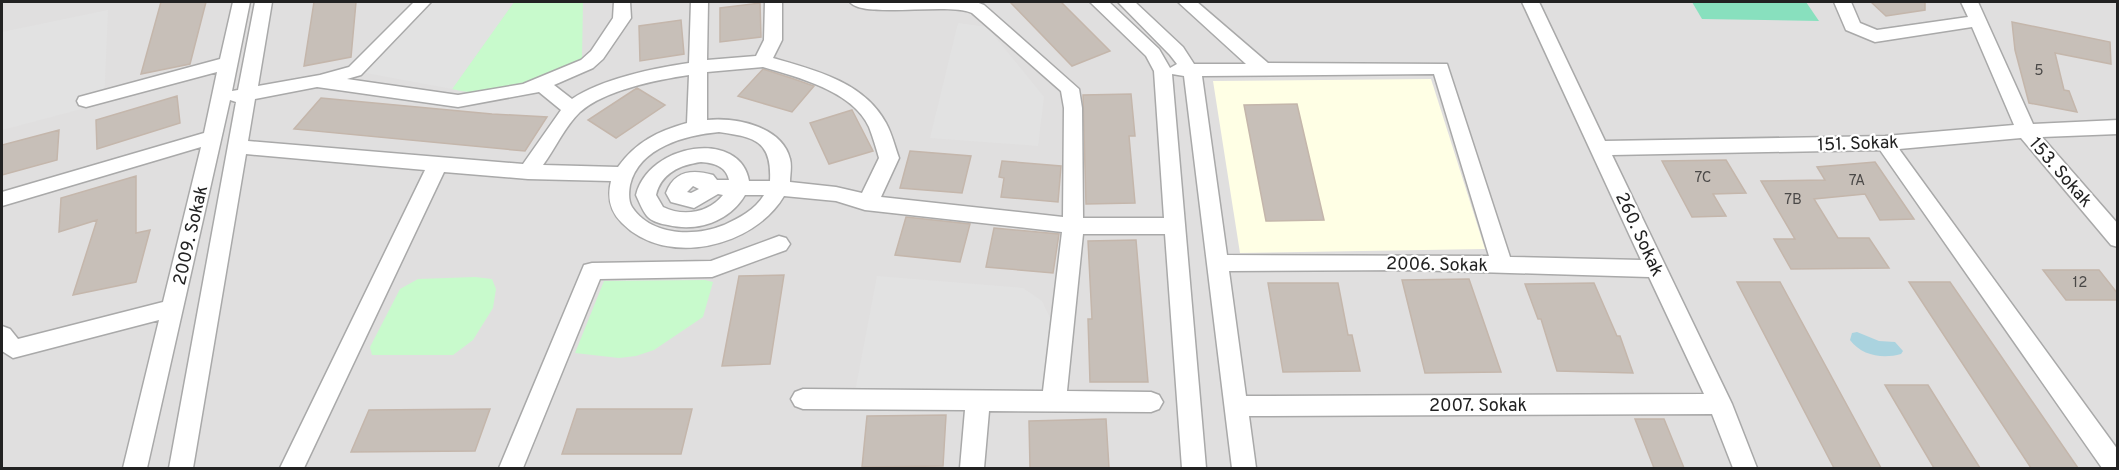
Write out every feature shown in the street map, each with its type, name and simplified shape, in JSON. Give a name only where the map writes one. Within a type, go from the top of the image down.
[{"type":"street","name":"2009. Sokak","points":[[135,468],[222,100],[241,2]]},
{"type":"street","name":"2009. Sokak","points":[[181,468],[264,2]]},
{"type":"street","points":[[222,100],[355,71],[423,2]]},
{"type":"street","points":[[317,81],[458,101],[527,90],[587,64],[597,55],[622,18],[622,2]]},
{"type":"street","points":[[697,127],[699,2]]},
{"type":"street","points":[[763,61],[773,40],[774,2]]},
{"type":"street","points":[[859,2],[910,4],[963,2],[978,9],[1070,88],[1073,108],[1074,225],[1054,401]]},
{"type":"street","points":[[1098,2],[1153,53],[1163,71],[1194,468]]},
{"type":"street","points":[[1126,2],[1177,51],[1190,70],[1244,468]]},
{"type":"street","points":[[1187,2],[1263,69]]},
{"type":"street","name":"260. Sokak","points":[[1530,2],[1720,404],[1745,468]]},
{"type":"street","points":[[1843,2],[1852,26],[1875,36],[1978,21]]},
{"type":"street","name":"153. Sokak","points":[[1970,2],[2026,131],[2118,239]]},
{"type":"street","points":[[86,101],[254,51]]},
{"type":"street","points":[[528,172],[572,110],[591,95],[615,86],[699,67],[763,61],[819,78],[864,105],[878,125],[889,158],[867,203]]},
{"type":"street","points":[[1163,71],[1441,68],[1502,265]]},
{"type":"street","points":[[542,84],[572,110]]},
{"type":"street","points":[[719,125],[758,134],[771,144],[780,157],[783,172],[775,196],[754,219],[710,238],[686,241],[663,238],[643,231],[629,220],[620,201],[619,190],[624,174],[645,149],[660,139],[697,127],[719,125]]},
{"type":"street","name":"151. Sokak","points":[[1599,148],[1885,143],[2026,131],[2118,128]]},
{"type":"street","points":[[2,199],[213,137]]},
{"type":"street","points":[[1885,143],[2116,468]]},
{"type":"street","points":[[238,147],[528,172],[624,174]]},
{"type":"street","points":[[701,155],[717,157],[729,163],[737,171],[738,188],[733,198],[721,210],[704,217],[686,221],[661,216],[650,207],[646,195],[649,184],[663,168],[677,160],[701,155]]},
{"type":"street","points":[[292,468],[438,163]]},
{"type":"street","points":[[620,201],[676,189],[683,181],[695,177],[706,180],[710,187],[738,188],[775,196],[858,198],[867,203],[1074,225],[1175,226]]},
{"type":"street","points":[[2095,212],[2118,211]]},
{"type":"street","points":[[511,468],[592,271],[712,268],[779,244]]},
{"type":"street","name":"2006. Sokak","points":[[1217,263],[1502,265],[1656,269]]},
{"type":"street","points":[[2,335],[13,348],[172,308]]},
{"type":"street","points":[[803,399],[1151,402]]},
{"type":"street","points":[[972,468],[978,401]]},
{"type":"street","name":"2007. Sokak","points":[[1236,406],[1720,404]]},
{"type":"shaded area","points":[[2,2],[2117,2],[2117,468],[2,468]]},
{"type":"shaded area","points":[[412,2],[514,2],[452,89],[355,71]]},
{"type":"shaded area","points":[[108,10],[104,103],[2,130],[2,32]]},
{"type":"shaded area","points":[[958,23],[987,27],[1044,97],[1038,146],[930,138]]},
{"type":"shaded area","points":[[1431,79],[1485,249],[1240,253],[1213,81]]},
{"type":"shaded area","points":[[877,276],[1023,288],[1042,301],[1058,334],[1044,389],[1021,397],[855,392]]},
{"type":"green space","points":[[514,2],[583,2],[582,59],[552,74],[503,90],[469,92],[452,89]]},
{"type":"green space","points":[[1692,2],[1806,2],[1819,21],[1702,19]]},
{"type":"green space","points":[[475,277],[492,279],[496,289],[493,308],[473,340],[453,355],[372,355],[370,347],[400,289],[418,279]]},
{"type":"green space","points":[[705,280],[713,282],[703,317],[654,350],[636,356],[619,358],[575,353],[604,281]]},
{"type":"water","points":[[1857,332],[1879,341],[1895,342],[1903,351],[1901,354],[1887,356],[1867,353],[1850,340],[1852,333]]},
{"type":"building","points":[[161,2],[206,2],[190,64],[141,74]]},
{"type":"building","points":[[314,2],[356,2],[351,57],[304,66]]},
{"type":"building","points":[[1010,2],[1061,2],[1110,51],[1072,66]]},
{"type":"building","points":[[1871,2],[1925,2],[1925,10],[1886,16]]},
{"type":"building","points":[[760,3],[761,37],[720,42],[720,8]]},
{"type":"building","points":[[681,20],[684,54],[640,61],[639,26]]},
{"type":"building","points":[[2012,22],[2110,42],[2111,64],[2055,53],[2064,90],[2069,91],[2077,112],[2029,103],[2015,50]]},
{"type":"building","points":[[763,69],[814,86],[792,112],[738,96]]},
{"type":"building","points":[[637,88],[665,105],[616,138],[588,120]]},
{"type":"building","points":[[1131,94],[1135,136],[1129,136],[1135,203],[1086,204],[1083,95]]},
{"type":"building","points":[[177,96],[180,123],[97,149],[96,120]]},
{"type":"building","points":[[321,98],[547,117],[525,151],[294,129]]},
{"type":"building","points":[[1297,104],[1324,220],[1266,221],[1244,105]]},
{"type":"building","points":[[852,110],[873,151],[829,164],[810,123]]},
{"type":"building","points":[[59,130],[57,160],[2,175],[2,145]]},
{"type":"building","points":[[910,151],[971,156],[962,193],[900,188]]},
{"type":"building","points":[[1726,160],[1746,193],[1713,194],[1726,216],[1692,217],[1662,161]]},
{"type":"building","points":[[1002,161],[1061,166],[1058,202],[1001,197],[1004,178],[999,177]]},
{"type":"building","points":[[1875,162],[1914,219],[1880,220],[1865,194],[1814,199],[1838,238],[1869,238],[1889,268],[1791,269],[1774,239],[1795,239],[1761,181],[1825,180],[1817,167]]},
{"type":"building","points":[[136,176],[136,233],[150,230],[136,282],[73,295],[97,220],[59,232],[61,198]]},
{"type":"building","points":[[906,217],[970,224],[960,262],[895,255]]},
{"type":"building","points":[[994,228],[1059,234],[1053,273],[986,267]]},
{"type":"building","points":[[1136,240],[1148,382],[1090,382],[1088,319],[1092,319],[1088,241]]},
{"type":"building","points":[[2043,270],[2099,270],[2118,294],[2118,300],[2066,300]]},
{"type":"building","points":[[784,275],[770,364],[722,366],[739,276]]},
{"type":"building","points":[[1469,279],[1501,372],[1425,373],[1402,280]]},
{"type":"building","points":[[1737,282],[1780,282],[1881,468],[1834,468]]},
{"type":"building","points":[[1909,282],[1950,282],[2078,468],[2031,468]]},
{"type":"building","points":[[1268,283],[1338,283],[1348,335],[1352,335],[1360,371],[1283,372]]},
{"type":"building","points":[[1594,283],[1617,336],[1620,336],[1633,373],[1557,371],[1541,319],[1538,319],[1525,284]]},
{"type":"building","points":[[1885,385],[1928,385],[1980,468],[1934,468]]},
{"type":"building","points":[[490,409],[475,451],[351,452],[369,410]]},
{"type":"building","points":[[577,409],[692,409],[681,454],[562,454]]},
{"type":"building","points":[[946,415],[943,466],[862,467],[867,416]]},
{"type":"building","points":[[1106,419],[1109,468],[1030,468],[1029,421]]},
{"type":"building","points":[[1635,419],[1664,419],[1684,468],[1654,468]]}]
